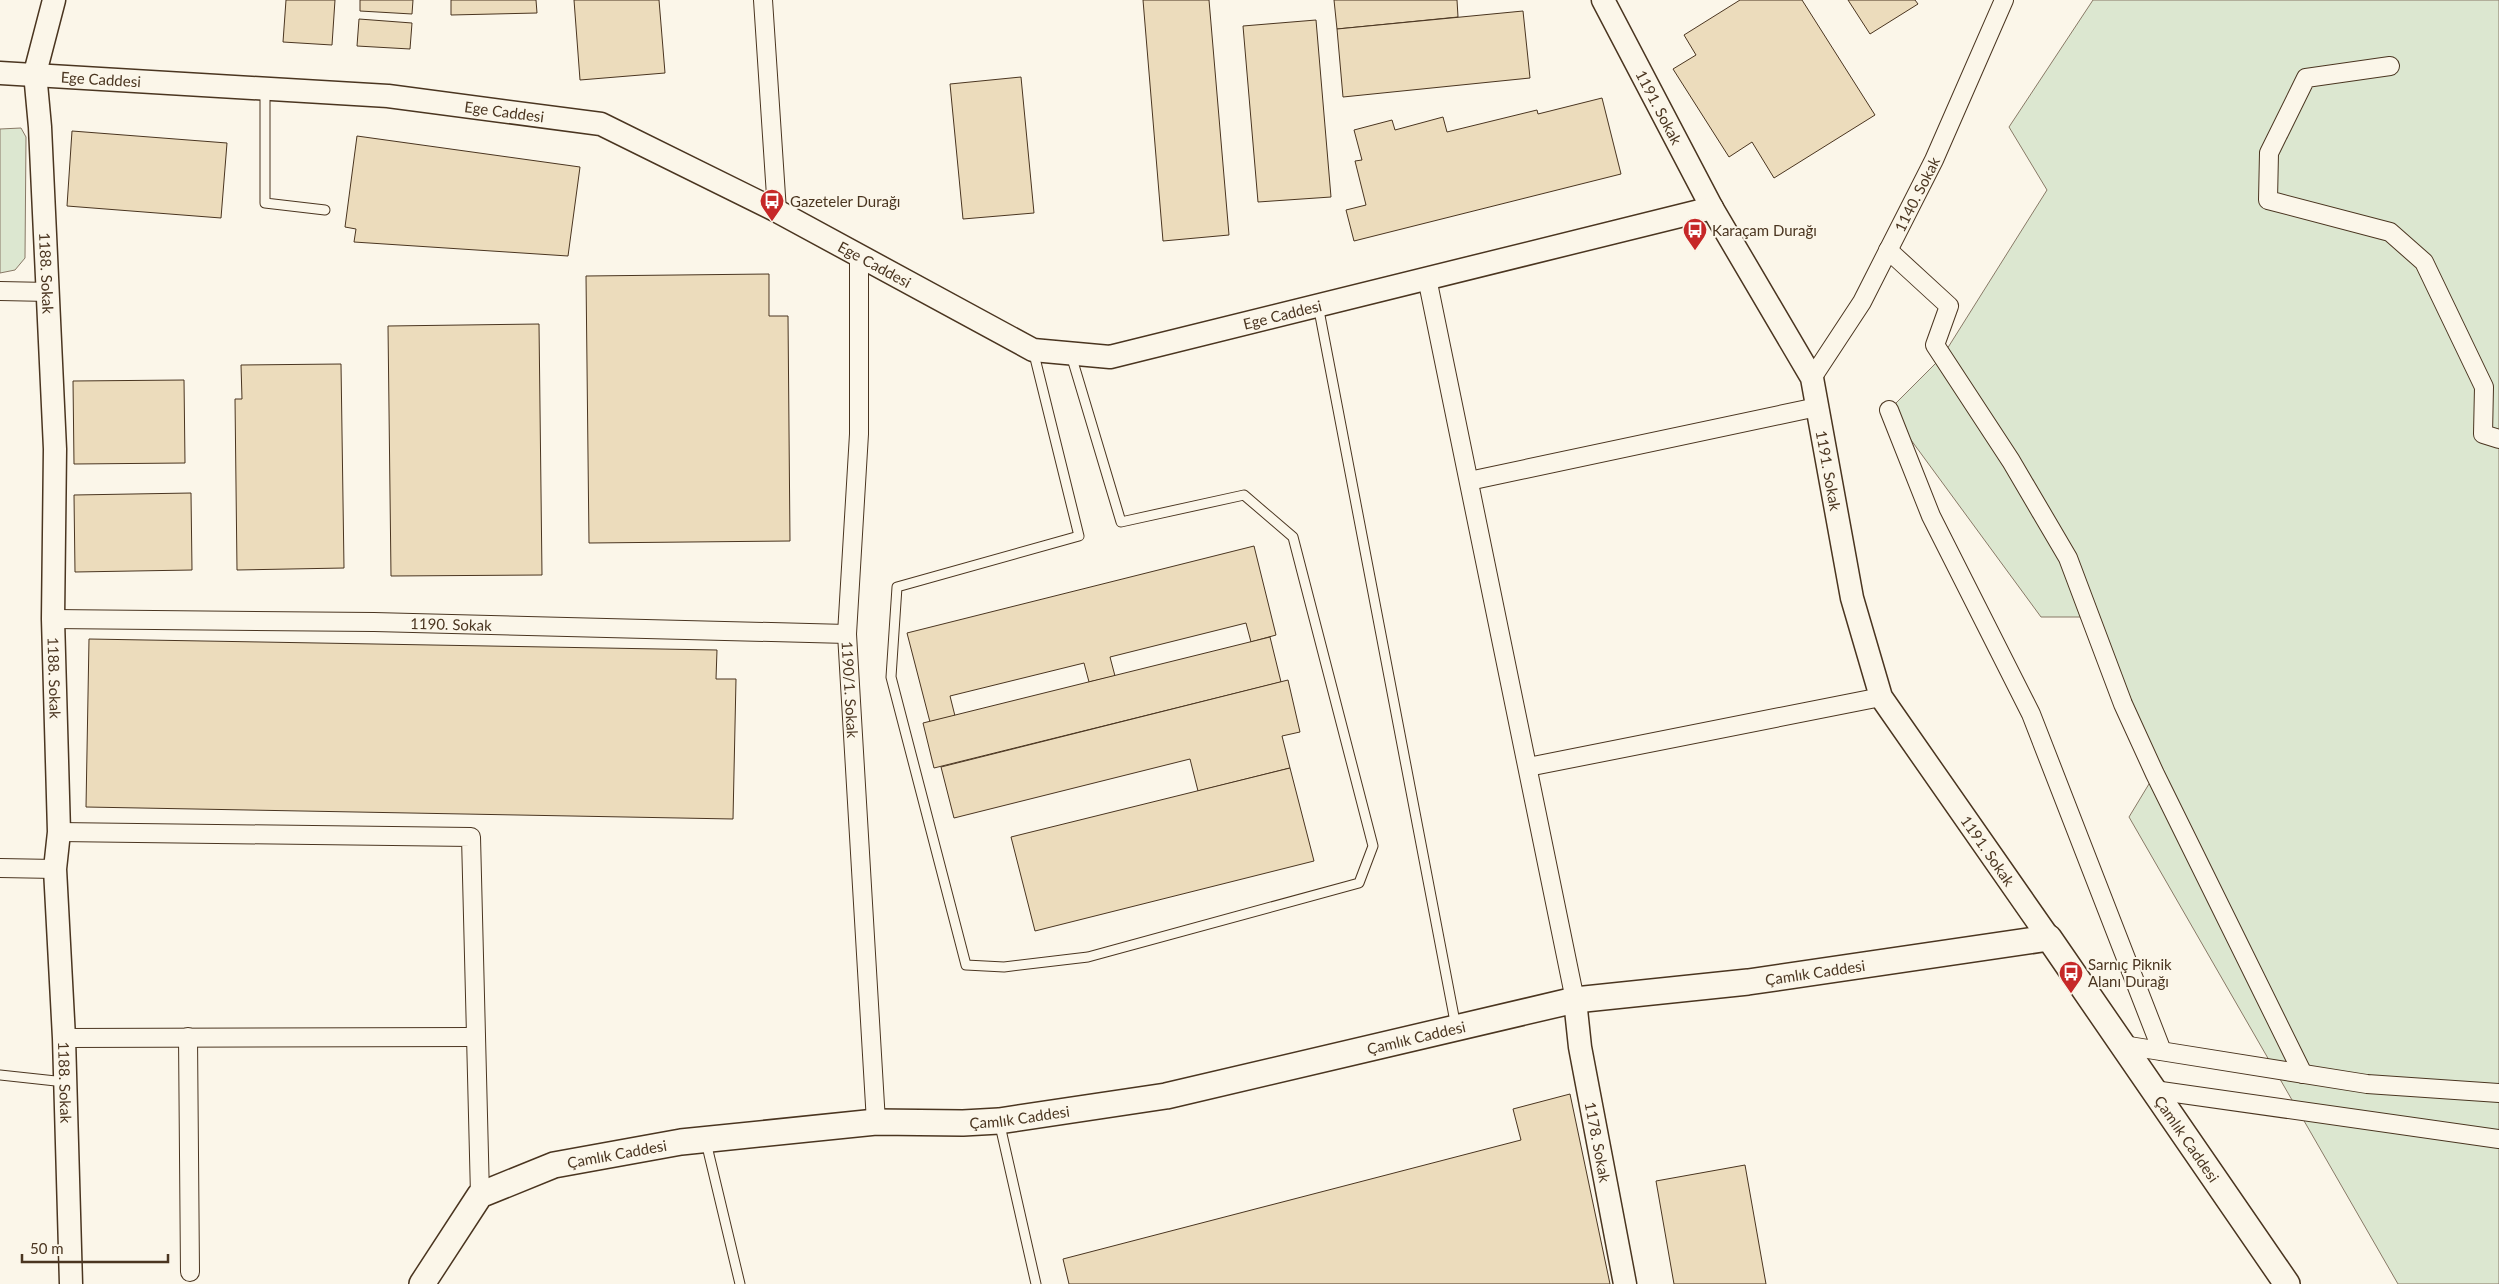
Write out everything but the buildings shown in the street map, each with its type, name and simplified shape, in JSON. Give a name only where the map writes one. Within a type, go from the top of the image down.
[{"type":"main road","name":"Çamlık Caddesi","points":[[480,1195],[554,1164],[705,1139],[876,1122],[963,1123],[999,1121],[1166,1096],[1575,1000],[1748,982],[2049,938],[2287,1284]]},
{"type":"main road","points":[[422,1284],[480,1195]]},
{"type":"street","name":"1188. Sokak","points":[[54,0],[35,73],[55,449],[53,618],[59,832],[55,869],[64,1038],[71,1284]]},
{"type":"street","points":[[763,0],[777,211]]},
{"type":"street","name":"1191. Sokak","points":[[1603,0],[1712,208],[1812,378],[1852,598],[1881,697],[2049,938]]},
{"type":"street","name":"1140. Sokak","points":[[1812,378],[1862,302],[1934,160],[2004,0]]},
{"type":"street","points":[[2390,66],[2306,78],[2269,153],[2268,200],[2390,232],[2424,262],[2484,387],[2483,434],[2499,439]]},
{"type":"street","name":"Ege Caddesi","points":[[0,72],[388,96],[601,124],[777,211],[1033,350],[1110,357],[1712,208]]},
{"type":"street","points":[[0,88],[35,73]]},
{"type":"street","points":[[1888,250],[1949,306],[1935,344],[2011,461],[2068,558],[2123,704],[2151,766],[2303,1074]]},
{"type":"street","name":"1190/1. Sokak","points":[[859,256],[859,434],[847,634],[876,1122]]},
{"type":"street","points":[[1427,278],[1575,1000]]},
{"type":"street","points":[[0,291],[48,292]]},
{"type":"street","points":[[1469,481],[1817,407]]},
{"type":"street","points":[[1889,410],[1931,516],[2031,714],[2162,1052]]},
{"type":"street","name":"1190. Sokak","points":[[53,618],[374,622],[847,634]]},
{"type":"street","points":[[1528,767],[1881,697]]},
{"type":"street","points":[[59,832],[471,837],[480,1195]]},
{"type":"street","points":[[0,868],[55,869]]},
{"type":"street","name":"1178. Sokak","points":[[1575,1000],[1580,1047],[1625,1284]]},
{"type":"street","points":[[64,1038],[476,1038]]},
{"type":"street","points":[[188,1038],[190,1272]]},
{"type":"street","points":[[2123,1045],[2367,1084],[2499,1093]]},
{"type":"street","points":[[2154,1090],[2499,1139]]},
{"type":"lane","points":[[265,88],[265,203],[325,210]]},
{"type":"lane","points":[[1318,305],[1456,1028]]},
{"type":"lane","points":[[1033,350],[1079,536],[897,587],[891,677],[966,966],[1004,967],[1088,957],[1359,883],[1373,846],[1293,537],[1244,495],[1121,522],[1071,352]]},
{"type":"lane","points":[[0,1075],[65,1082]]},
{"type":"lane","points":[[999,1121],[1036,1284]]},
{"type":"lane","points":[[705,1139],[740,1284]]},
{"type":"green space","points":[[2093,0],[2499,0],[2499,1284],[2398,1284],[2129,817],[2155,774],[2091,617],[2041,617],[1889,410],[1942,357],[2047,190],[2009,127]]},
{"type":"green space","points":[[21,128],[26,137],[25,258],[15,270],[0,273],[0,129]]},
{"type":"place","name":"Gazeteler Durağı","points":[[772,222]]},
{"type":"place","name":"Karaçam Durağı","points":[[1695,251]]},
{"type":"place","name":"Sarnıç Piknik Alanı Durağı","points":[[2071,994]]}]
